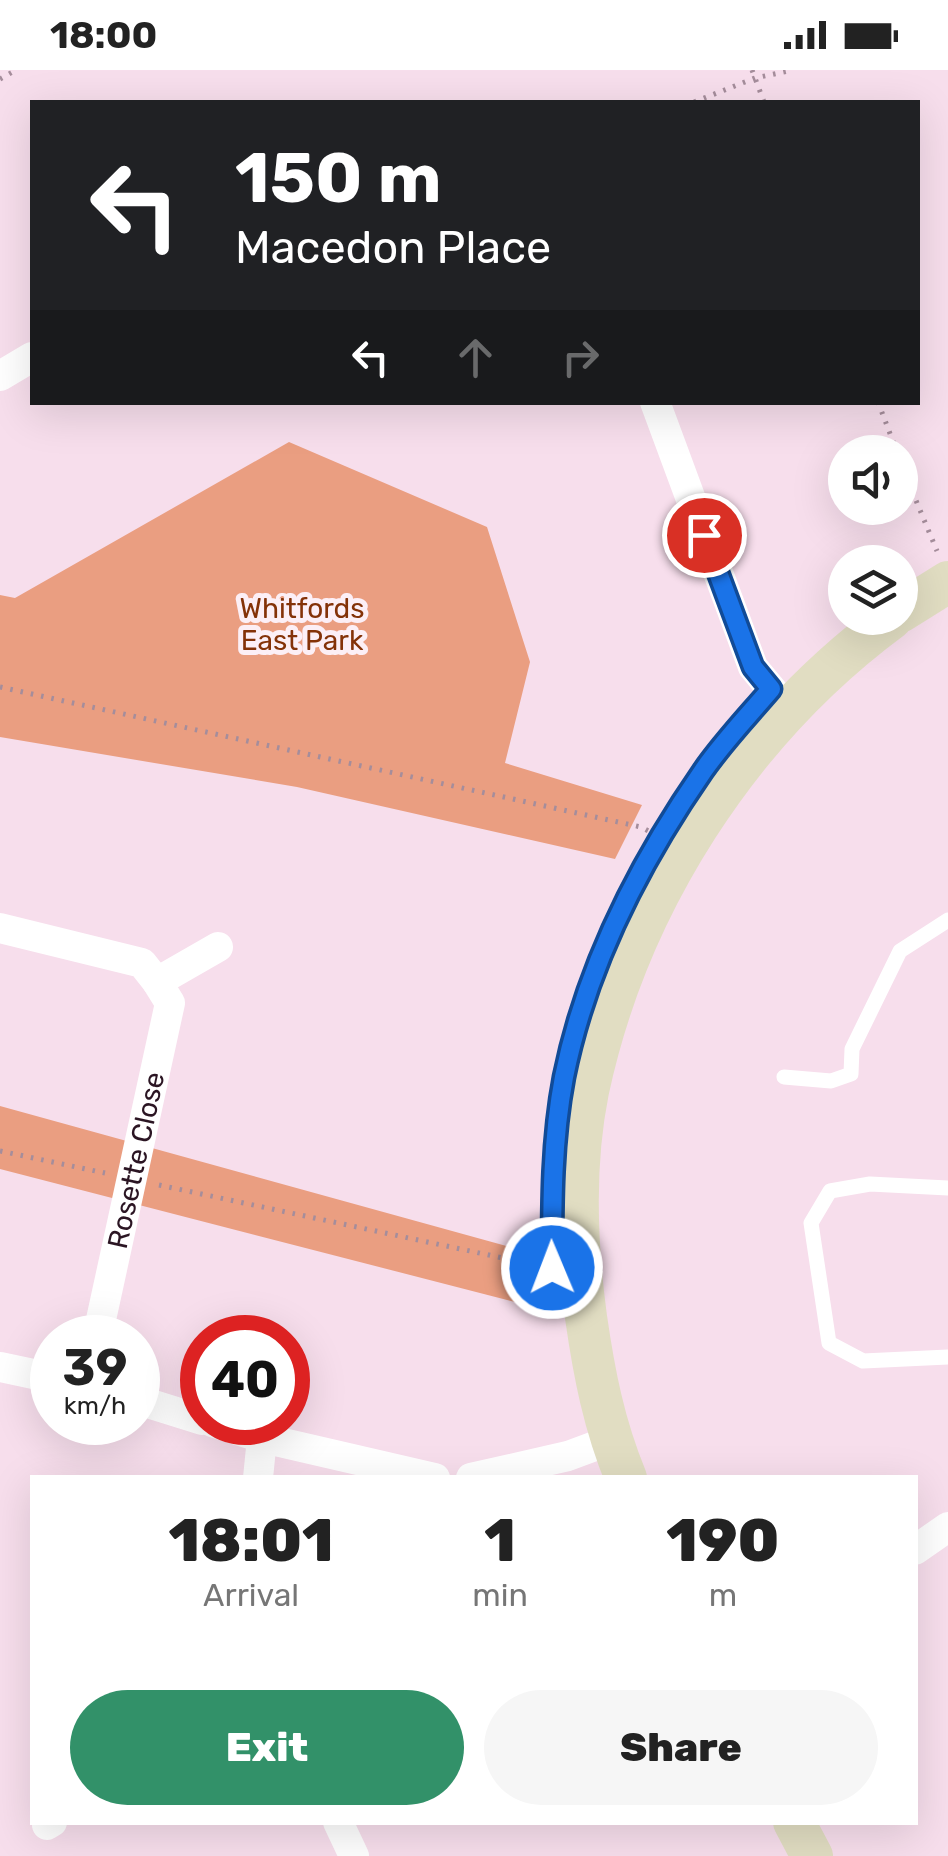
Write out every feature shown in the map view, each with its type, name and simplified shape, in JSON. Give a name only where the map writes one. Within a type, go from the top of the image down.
[{"type":"street","points":[[0,376],[30,358]]},
{"type":"street","points":[[656,405],[753,667],[780,699]]},
{"type":"street","points":[[918,575],[945,564]]},
{"type":"street","points":[[918,593],[945,564]]},
{"type":"street","points":[[605,1461],[564,1368],[552,1268],[551,1184],[565,1075],[602,954],[661,837],[704,768],[780,699],[836,635]]},
{"type":"street","points":[[605,1461],[577,1238],[579,1164],[588,1094],[606,1021],[658,900],[717,796],[780,699],[871,635]]},
{"type":"street","points":[[0,928],[142,962],[157,982],[218,948]]},
{"type":"street","name":"Rosette Close","points":[[102,1315],[170,1003],[157,982]]},
{"type":"street","points":[[0,1367],[30,1373]]},
{"type":"street","points":[[258,1475],[261,1445]]},
{"type":"street","points":[[292,1445],[422,1475]]},
{"type":"street","points":[[495,1475],[605,1461]]},
{"type":"street","points":[[918,1548],[948,1527]]},
{"type":"street","points":[[339,1825],[354,1856]]},
{"type":"street","points":[[768,1825],[784,1856]]},
{"type":"street","points":[[796,1825],[812,1856]]},
{"type":"lane","points":[[784,1077],[830,1081],[851,1074],[852,1050],[900,951],[948,920]]},
{"type":"lane","points":[[948,1188],[870,1184],[830,1191],[811,1223],[829,1342],[863,1360],[948,1357]]},
{"type":"path","points":[[0,79],[16,70]]},
{"type":"path","points":[[752,70],[763,100]]},
{"type":"path","points":[[699,100],[755,78],[794,70]]},
{"type":"path","points":[[879,405],[890,435]]},
{"type":"path","points":[[918,503],[945,564]]},
{"type":"path","points":[[0,687],[641,827],[661,837]]},
{"type":"path","points":[[0,1150],[552,1268]]},
{"type":"green space","name":"Whitfords East Park","points":[[289,442],[487,527],[530,662],[505,763],[642,805],[615,859],[297,787],[0,737],[0,595],[15,598]]},
{"type":"green space","points":[[0,1106],[528,1252],[534,1307],[0,1169]]},
{"type":"route","points":[[552,1268],[551,1184],[557,1125],[565,1075],[602,954],[661,837],[704,768],[771,689],[753,667],[704,535]]}]
